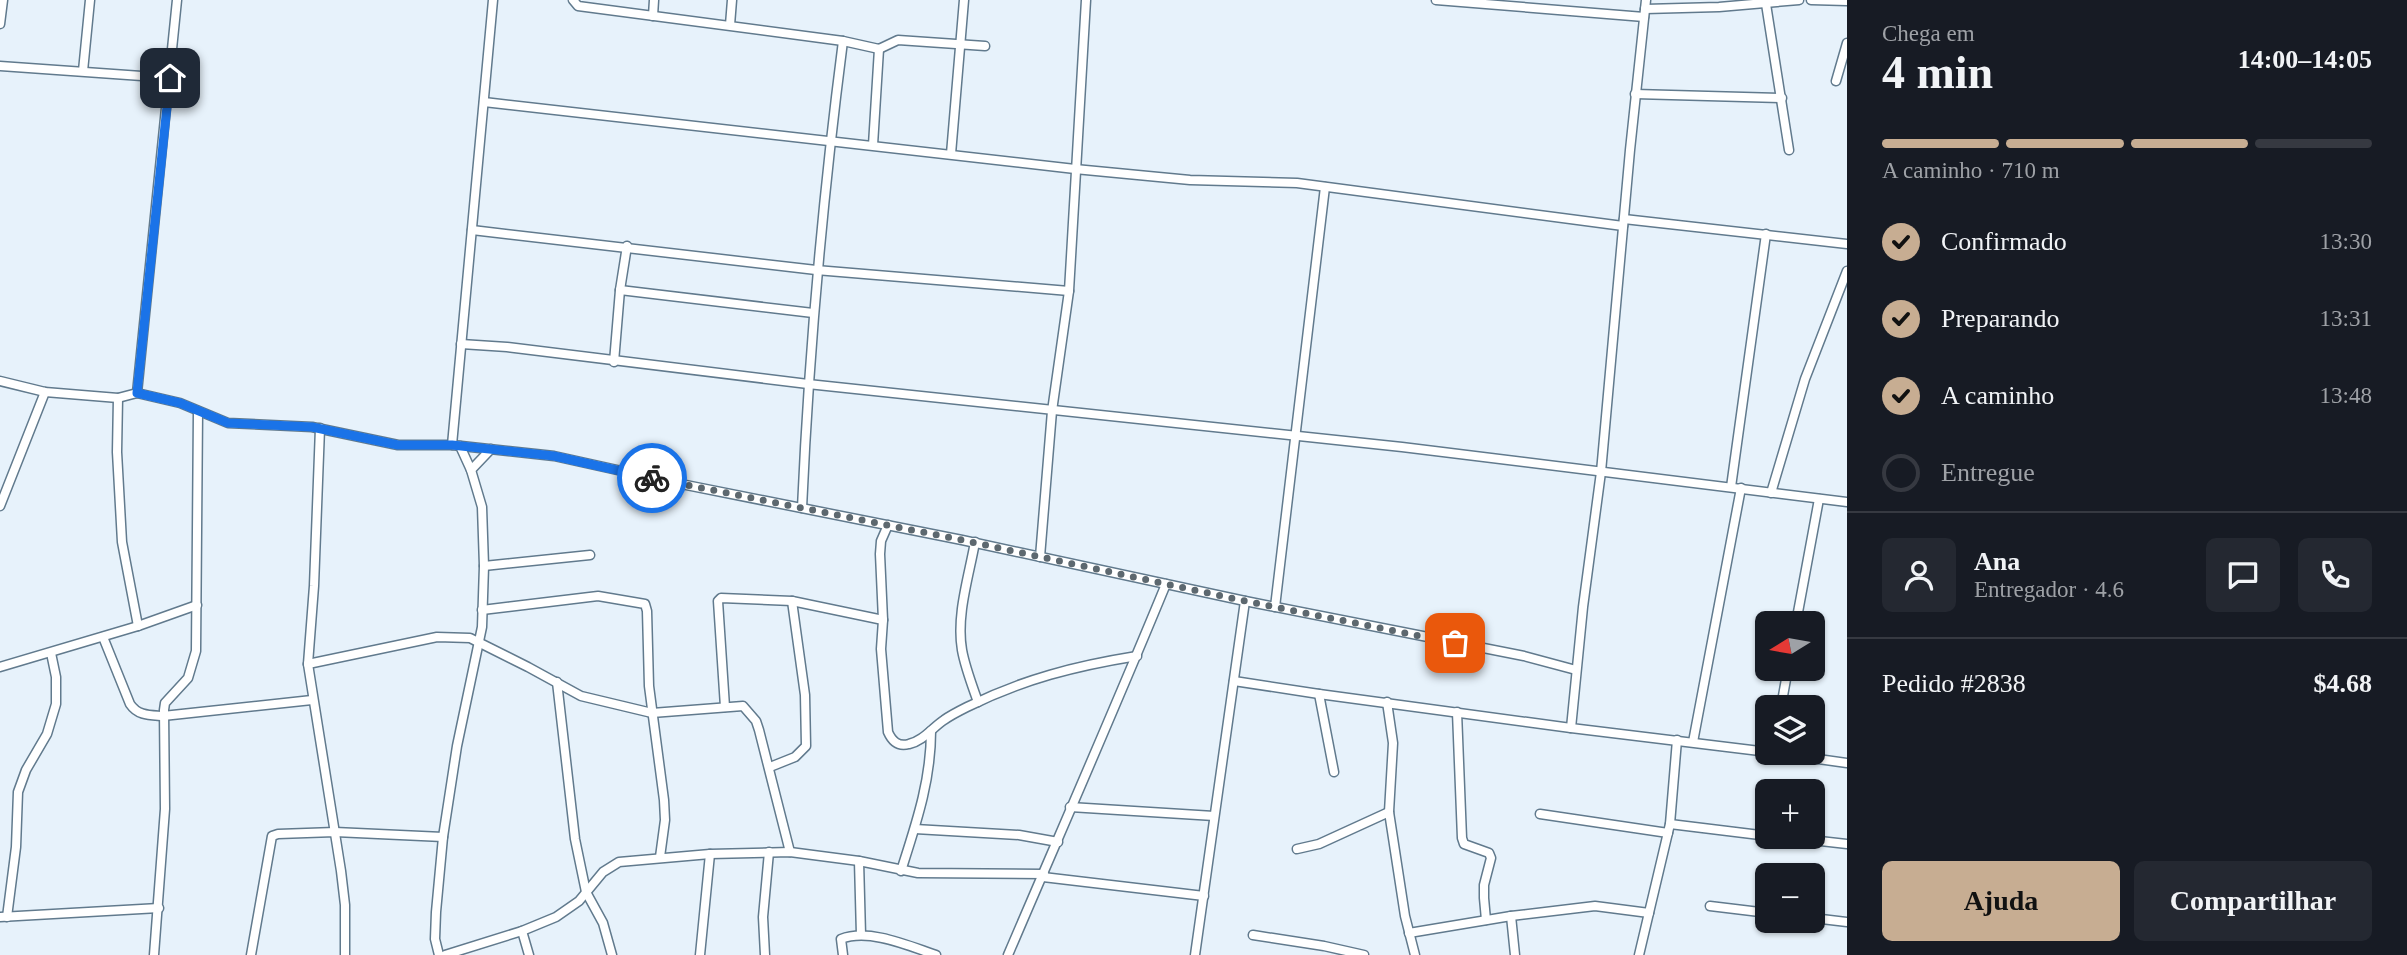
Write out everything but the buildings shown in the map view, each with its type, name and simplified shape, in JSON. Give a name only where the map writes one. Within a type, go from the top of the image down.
[{"type":"street","points":[[0,24],[3,0]]},
{"type":"street","points":[[83,71],[90,0]]},
{"type":"street","points":[[137,393],[177,0]]},
{"type":"street","points":[[439,955],[436,926],[443,837],[462,723],[480,642],[482,610],[482,507],[471,470],[456,446],[461,344],[493,0]]},
{"type":"street","points":[[573,0],[578,6],[730,24],[843,41],[879,50],[898,40],[985,46]]},
{"type":"street","points":[[653,16],[654,0]]},
{"type":"street","points":[[730,24],[732,0]]},
{"type":"street","points":[[951,154],[964,0]]},
{"type":"street","points":[[1040,557],[1052,411],[1069,291],[1086,0]]},
{"type":"street","points":[[1436,0],[1578,14],[1800,0]]},
{"type":"street","points":[[1811,0],[1847,1]]},
{"type":"street","points":[[1766,4],[1789,150]]},
{"type":"street","points":[[1571,728],[1601,472],[1635,94],[1646,9]]},
{"type":"street","points":[[802,508],[816,270],[843,41]]},
{"type":"street","points":[[1836,81],[1847,43]]},
{"type":"street","points":[[873,145],[879,50]]},
{"type":"street","points":[[0,66],[170,78]]},
{"type":"street","points":[[1635,94],[1782,98]]},
{"type":"street","points":[[484,102],[1076,169],[1190,180],[1297,183],[1623,222],[1847,243]]},
{"type":"street","points":[[1275,607],[1325,187]]},
{"type":"street","points":[[472,230],[816,270],[1069,291]]},
{"type":"street","points":[[1731,487],[1766,234]]},
{"type":"street","points":[[614,362],[627,246]]},
{"type":"street","points":[[1771,493],[1805,379],[1847,271]]},
{"type":"street","points":[[620,290],[813,313]]},
{"type":"street","points":[[461,344],[1295,436],[1847,502]]},
{"type":"street","points":[[0,381],[45,392],[118,398],[137,393],[180,403],[228,423],[320,428],[398,445],[456,446],[554,456],[975,542],[1245,601],[1524,656],[1576,670]]},
{"type":"street","points":[[0,506],[45,392]]},
{"type":"street","points":[[118,398],[120,523],[138,626]]},
{"type":"street","points":[[154,955],[166,769],[163,716],[165,703],[192,671],[196,651],[198,411]]},
{"type":"street","points":[[320,428],[315,572],[308,664],[345,905],[345,955]]},
{"type":"street","points":[[471,470],[491,449]]},
{"type":"street","points":[[1693,742],[1741,488]]},
{"type":"street","points":[[1798,611],[1819,499]]},
{"type":"street","points":[[888,525],[881,541],[881,649],[888,732],[892,740],[907,745],[921,739],[952,714],[1061,670],[1137,656]]},
{"type":"street","points":[[975,542],[961,634],[962,649],[978,702]]},
{"type":"street","points":[[484,566],[590,555]]},
{"type":"street","points":[[1008,955],[1058,842],[1070,807],[1096,754],[1166,584]]},
{"type":"street","points":[[482,610],[598,596],[645,604],[652,713],[664,800],[665,820],[660,857]]},
{"type":"street","points":[[725,707],[719,599],[792,601],[883,620]]},
{"type":"street","points":[[770,767],[795,757],[806,746],[805,695],[792,601]]},
{"type":"street","points":[[1195,955],[1245,601]]},
{"type":"street","points":[[0,667],[138,626],[197,605]]},
{"type":"street","points":[[103,637],[135,711],[163,716],[312,700]]},
{"type":"street","points":[[308,664],[437,637],[470,638],[580,696],[652,713],[743,706],[756,721],[790,852]]},
{"type":"street","points":[[51,653],[57,684],[55,705],[47,734],[26,770],[18,792],[16,847],[3,917],[159,908]]},
{"type":"street","points":[[1234,681],[1320,695],[1755,751]]},
{"type":"street","points":[[556,682],[575,839],[586,892],[603,923],[612,955]]},
{"type":"street","points":[[1320,695],[1334,772]]},
{"type":"street","points":[[1387,702],[1393,743],[1389,812],[1415,955]]},
{"type":"street","points":[[1457,712],[1462,838],[1464,844],[1489,853],[1491,858],[1484,885],[1486,920]]},
{"type":"street","points":[[901,871],[929,774],[931,731]]},
{"type":"street","points":[[1639,955],[1669,828],[1677,740]]},
{"type":"street","points":[[1825,759],[1847,761]]},
{"type":"street","points":[[1070,807],[1214,816]]},
{"type":"street","points":[[1297,849],[1319,844],[1389,812]]},
{"type":"street","points":[[1540,814],[1755,835]]},
{"type":"street","points":[[915,829],[1019,835],[1058,842]]},
{"type":"street","points":[[251,955],[272,836],[335,832],[443,837]]},
{"type":"street","points":[[1825,842],[1847,844]]},
{"type":"street","points":[[765,955],[763,917],[769,852]]},
{"type":"street","points":[[445,955],[522,931],[556,917],[579,901],[603,872],[619,862],[660,857],[790,852],[859,861],[901,871],[1044,875],[1204,896]]},
{"type":"street","points":[[700,955],[710,854]]},
{"type":"street","points":[[859,861],[862,935]]},
{"type":"street","points":[[1409,933],[1511,916],[1595,906],[1649,913]]},
{"type":"street","points":[[1710,906],[1755,911]]},
{"type":"street","points":[[1511,916],[1515,955]]},
{"type":"street","points":[[1825,919],[1847,922]]},
{"type":"street","points":[[522,931],[529,955]]},
{"type":"street","points":[[843,955],[841,939],[862,935],[890,940],[936,955]]},
{"type":"street","points":[[1253,935],[1364,955]]},
{"type":"way so far","points":[[652,478],[1455,643]]},
{"type":"route","points":[[170,78],[137,393],[180,403],[228,423],[312,427],[398,445],[452,445],[554,456],[652,478]]}]
